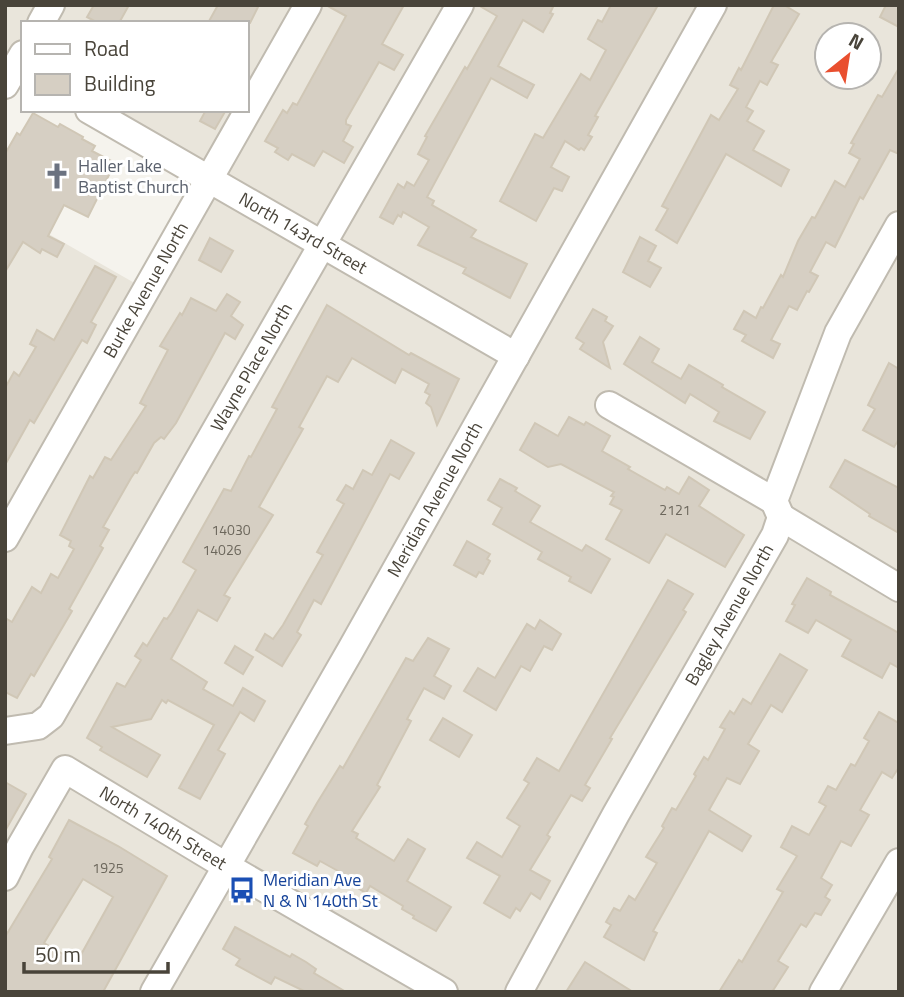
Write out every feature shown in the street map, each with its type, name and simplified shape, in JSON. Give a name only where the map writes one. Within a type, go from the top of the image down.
[{"type":"street","points":[[42,21],[51,5]]},
{"type":"street","name":"Burke Avenue North","points":[[248,108],[308,5]]},
{"type":"street","name":"Wayne Place North","points":[[5,732],[38,726],[51,716],[460,5]]},
{"type":"street","name":"Meridian Avenue North","points":[[154,992],[713,5]]},
{"type":"street","name":"North 143rd Street","points":[[92,112],[516,356]]},
{"type":"street","name":"Burke Avenue North","points":[[5,538],[246,112]]},
{"type":"street","name":"Bagley Avenue North","points":[[519,992],[609,825],[768,548],[778,509],[838,333],[899,225]]},
{"type":"street","points":[[609,405],[778,509],[899,588]]},
{"type":"street","name":"North 140th Street","points":[[5,877],[65,769],[444,992]]},
{"type":"street","points":[[823,992],[899,862]]},
{"type":"shaded area","points":[[5,5],[899,5],[899,992],[5,992],[5,209],[145,289],[207,179],[92,112],[248,112],[248,21],[21,21],[21,73],[5,85]]},
{"type":"building","points":[[94,5],[129,5],[120,21],[94,21],[87,17]]},
{"type":"building","points":[[218,5],[259,5],[250,23],[209,21]]},
{"type":"building","points":[[326,5],[404,5],[382,44],[403,55],[394,70],[379,62],[346,120],[346,124],[351,126],[343,141],[353,147],[344,163],[323,151],[314,166],[292,154],[288,160],[275,152],[278,148],[265,141],[283,110],[287,113],[293,103],[297,105],[346,16]]},
{"type":"building","points":[[478,5],[554,5],[550,13],[553,14],[543,32],[523,20],[498,66],[534,85],[527,98],[491,78],[427,197],[434,201],[432,205],[476,230],[471,237],[527,264],[510,298],[463,273],[466,268],[418,245],[429,227],[403,212],[393,224],[380,217],[398,184],[404,188],[407,182],[414,186],[429,160],[418,154],[427,137],[425,136],[497,16]]},
{"type":"building","points":[[611,5],[658,5],[595,116],[598,117],[588,135],[592,137],[584,150],[579,150],[565,141],[551,167],[569,177],[562,191],[554,188],[536,221],[500,201],[535,134],[543,138],[581,74],[590,80],[606,50],[588,39],[598,20],[602,22]]},
{"type":"building","points":[[774,5],[784,5],[799,14],[771,62],[778,65],[767,85],[760,81],[746,107],[753,111],[747,121],[764,131],[753,150],[789,170],[781,186],[726,154],[677,243],[656,230],[668,209],[662,206],[711,115],[719,120],[738,89],[730,85],[739,68],[741,70]]},
{"type":"building","points":[[886,5],[899,5],[899,27],[880,17]]},
{"type":"building","points":[[899,68],[899,154],[890,150],[863,199],[860,197],[835,247],[826,242],[810,272],[818,276],[797,310],[789,306],[771,340],[780,344],[773,358],[742,341],[746,335],[734,329],[744,311],[756,318],[761,307],[763,308],[781,275],[783,277],[798,241],[812,217],[815,218],[835,181],[845,187],[860,159],[849,153],[854,144],[851,143],[878,95],[882,97]]},
{"type":"building","points":[[205,112],[225,112],[215,129],[200,121]]},
{"type":"building","name":"Haller Lake Baptist Church","points":[[33,113],[83,137],[82,139],[95,146],[92,151],[115,163],[88,217],[64,205],[48,236],[64,244],[57,257],[42,249],[40,253],[23,242],[5,272],[5,154]]},
{"type":"building","points":[[640,237],[656,246],[648,261],[661,268],[650,287],[623,272]]},
{"type":"building","points":[[210,238],[233,251],[221,272],[199,260]]},
{"type":"building","points":[[95,266],[116,277],[91,322],[96,325],[87,343],[82,340],[34,423],[30,420],[5,465],[5,388],[14,372],[19,376],[36,347],[30,344],[37,330],[54,340]]},
{"type":"building","points":[[227,294],[240,302],[231,316],[243,325],[235,339],[225,333],[176,423],[164,439],[161,437],[154,443],[137,473],[131,478],[103,527],[109,530],[100,546],[103,548],[69,609],[72,611],[34,676],[31,674],[17,698],[5,692],[5,618],[12,622],[32,587],[41,593],[51,574],[58,578],[74,549],[69,546],[71,541],[60,535],[90,476],[93,478],[105,457],[111,460],[146,406],[140,403],[168,350],[160,346],[180,313],[182,315],[191,298],[216,311]]},
{"type":"building","points":[[327,305],[409,355],[411,353],[459,379],[437,425],[431,407],[426,403],[430,395],[425,392],[429,384],[402,369],[395,383],[352,358],[338,382],[327,376],[299,427],[303,429],[259,507],[273,515],[224,595],[230,598],[217,621],[198,610],[171,659],[207,682],[203,689],[233,706],[243,688],[265,701],[254,721],[240,712],[218,750],[225,754],[200,799],[179,788],[214,725],[168,700],[166,703],[162,700],[151,719],[112,727],[160,755],[147,777],[100,750],[102,747],[87,738],[117,683],[125,687],[141,660],[135,656],[143,643],[147,646],[164,618],[167,619],[172,612],[196,570],[183,562],[224,489],[231,491],[249,456],[251,457],[277,409],[272,407]]},
{"type":"building","points":[[593,309],[607,317],[605,321],[613,326],[603,342],[610,368],[580,349],[584,343],[576,338]]},
{"type":"building","points":[[640,337],[659,349],[652,362],[681,379],[689,365],[765,412],[750,439],[714,421],[719,412],[690,394],[685,403],[624,364]]},
{"type":"building","points":[[889,363],[899,369],[899,439],[894,447],[863,430],[875,409],[868,405]]},
{"type":"building","points":[[569,417],[584,425],[586,422],[610,436],[602,451],[665,490],[667,487],[679,494],[689,477],[709,490],[699,506],[744,535],[725,567],[666,534],[649,563],[606,539],[622,510],[610,504],[614,492],[561,464],[548,467],[520,450],[535,423],[558,436]]},
{"type":"building","points":[[391,440],[414,453],[399,479],[390,474],[321,604],[314,600],[297,632],[301,635],[282,666],[256,650],[265,634],[273,639],[283,625],[323,555],[317,552],[344,504],[337,500],[346,485],[353,489],[363,470],[372,475]]},
{"type":"building","points":[[845,460],[899,488],[899,533],[869,516],[870,514],[830,487]]},
{"type":"building","points":[[500,479],[540,506],[530,522],[582,551],[586,545],[610,559],[591,593],[569,581],[571,577],[538,559],[542,552],[493,524],[502,508],[488,500]]},
{"type":"building","points":[[467,541],[490,554],[487,559],[490,561],[483,574],[479,572],[476,577],[454,565]]},
{"type":"building","points":[[807,578],[831,592],[830,595],[899,633],[899,668],[890,663],[882,678],[842,656],[851,640],[816,620],[808,633],[786,621]]},
{"type":"building","points":[[668,580],[693,594],[683,610],[686,612],[610,738],[612,739],[585,785],[590,788],[582,801],[571,795],[547,835],[550,837],[530,870],[550,881],[540,899],[531,893],[520,911],[516,908],[510,918],[484,903],[500,876],[467,858],[477,842],[502,857],[520,826],[507,818],[529,783],[524,780],[537,758],[559,771]]},
{"type":"building","points":[[540,620],[561,634],[552,650],[544,646],[530,671],[521,666],[496,710],[464,691],[478,668],[495,678],[527,624],[535,629]]},
{"type":"building","points":[[428,638],[449,649],[434,676],[451,686],[444,699],[424,688],[407,719],[411,721],[377,785],[380,787],[352,831],[358,834],[356,838],[394,861],[408,839],[425,849],[407,881],[451,907],[436,931],[413,918],[414,916],[402,909],[403,906],[370,886],[366,893],[353,885],[356,881],[320,861],[317,866],[293,853],[317,803],[340,766],[343,768],[406,658],[413,661]]},
{"type":"building","points":[[235,646],[253,657],[243,674],[225,663]]},
{"type":"building","points":[[780,654],[807,670],[782,712],[771,705],[748,744],[759,751],[740,784],[727,778],[709,810],[751,836],[742,851],[709,831],[653,931],[657,933],[644,960],[604,937],[611,925],[606,922],[614,908],[620,911],[629,896],[635,900],[657,863],[646,857],[664,828],[662,826],[672,808],[676,810],[704,757],[708,760],[725,729],[720,727],[730,711],[734,714],[743,699],[751,704]]},
{"type":"building","points":[[879,712],[899,723],[899,767],[892,778],[882,772],[860,810],[869,815],[851,846],[841,841],[821,878],[832,885],[825,897],[830,900],[821,915],[815,913],[806,927],[801,924],[778,961],[788,967],[772,992],[719,992],[739,960],[742,962],[783,892],[777,889],[797,856],[781,847],[792,826],[809,835],[826,806],[819,802],[828,786],[836,790],[851,764],[855,766],[869,741],[864,738]]},
{"type":"building","points":[[443,718],[472,735],[459,757],[430,740]]},
{"type":"building","points":[[5,782],[26,794],[5,831]]},
{"type":"building","points":[[69,820],[167,876],[103,992],[5,992],[5,937],[52,859],[49,857]],"holes":[[[83,879],[113,897],[78,960],[76,958],[75,961],[44,943]]]},
{"type":"building","points":[[235,927],[290,957],[292,954],[306,962],[316,969],[314,973],[346,992],[306,992],[275,977],[271,984],[236,965],[240,959],[223,949]]},
{"type":"building","points":[[585,962],[633,992],[566,992]]},
{"type":"place","name":"Haller Lake Baptist Church","points":[[57,176]]},
{"type":"place","name":"Meridian Ave N & N 140th St","points":[[242,890]]}]
